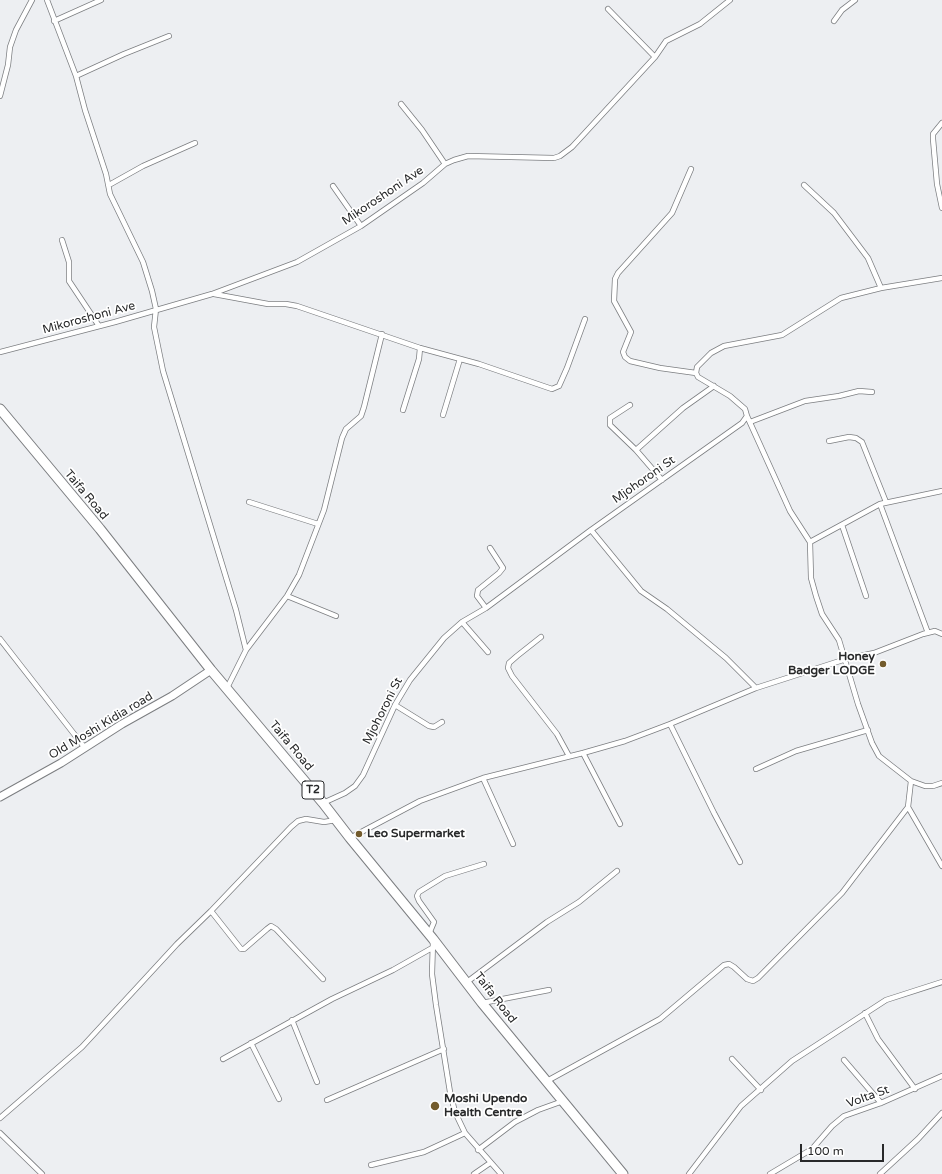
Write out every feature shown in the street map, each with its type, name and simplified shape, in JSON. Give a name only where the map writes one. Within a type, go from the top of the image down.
[{"type":"highway","name":"Taifa Road","points":[[0,409],[100,529],[211,670],[323,803],[431,940],[623,1174]]},
{"type":"street","points":[[0,96],[8,65],[10,47],[16,30],[32,0]]},
{"type":"street","points":[[47,0],[76,76],[110,194],[143,262],[152,291],[156,309],[154,327],[162,371],[236,610],[246,650]]},
{"type":"street","points":[[54,21],[101,0]]},
{"type":"street","name":"Mikoroshoni Ave","points":[[0,352],[212,294],[297,262],[360,226],[423,183],[445,164],[468,156],[554,158],[560,156],[572,147],[655,57],[666,42],[700,24],[730,0]]},
{"type":"street","points":[[834,21],[842,10],[855,0]]},
{"type":"street","points":[[608,9],[655,57]]},
{"type":"street","points":[[76,76],[124,54],[169,36]]},
{"type":"street","points":[[401,104],[445,164]]},
{"type":"street","points":[[942,123],[934,134],[933,139],[937,184],[942,208]]},
{"type":"street","points":[[108,185],[143,166],[194,143]]},
{"type":"street","points":[[691,169],[672,213],[618,273],[615,279],[614,301],[630,332],[624,352],[625,357],[630,361],[660,368],[696,373]]},
{"type":"street","points":[[804,185],[824,203],[839,220],[868,258],[881,288]]},
{"type":"street","points":[[333,186],[360,226]]},
{"type":"street","points":[[62,240],[69,262],[69,281],[99,326]]},
{"type":"street","points":[[942,278],[881,288],[841,298],[782,335],[724,346],[711,353],[697,367],[696,373],[698,377],[730,396],[745,409],[790,511],[810,542],[812,578],[816,596],[822,614],[839,640],[846,659],[858,704],[879,756],[911,781],[925,786],[933,786],[942,783]]},
{"type":"street","points":[[212,294],[268,304],[286,304],[297,306],[420,348],[460,359],[552,389],[558,386],[567,368],[585,319]]},
{"type":"street","points":[[227,688],[246,650],[287,596],[299,575],[324,510],[342,438],[346,428],[361,416],[382,334]]},
{"type":"street","points":[[404,410],[419,359],[420,348]]},
{"type":"street","points":[[443,415],[460,359]]},
{"type":"street","points":[[636,450],[683,408],[714,386]]},
{"type":"street","points":[[750,422],[805,401],[839,396],[859,391],[872,392]]},
{"type":"street","points":[[630,405],[610,418],[610,425],[636,450],[662,480]]},
{"type":"street","name":"Mjohoroni St","points":[[323,803],[345,793],[355,786],[363,775],[395,705],[410,680],[444,638],[462,622],[486,608],[591,530],[742,423],[747,416]]},
{"type":"street","points":[[830,441],[849,437],[856,438],[862,442],[886,502]]},
{"type":"street","points":[[810,542],[880,504],[942,491]]},
{"type":"street","points":[[249,502],[318,524]]},
{"type":"street","points":[[880,504],[928,633]]},
{"type":"street","points":[[842,525],[866,596]]},
{"type":"street","points":[[591,530],[640,591],[667,608],[726,658],[756,688]]},
{"type":"street","points":[[486,608],[477,596],[478,590],[503,568],[490,548]]},
{"type":"street","points":[[287,596],[336,616]]},
{"type":"street","points":[[462,622],[488,652]]},
{"type":"street","points":[[350,838],[420,801],[483,778],[583,753],[670,724],[756,688],[846,659],[874,653],[928,633],[938,631],[942,634]]},
{"type":"street","points":[[541,636],[513,660],[508,668],[512,676],[557,734],[569,756]]},
{"type":"street","points":[[0,639],[85,748]]},
{"type":"street","name":"Old Moshi Kidia road","points":[[0,797],[61,763],[122,724],[172,696],[211,670]]},
{"type":"street","points":[[395,705],[429,726],[434,727],[442,722]]},
{"type":"street","points":[[670,724],[740,862]]},
{"type":"street","points":[[756,769],[796,751],[868,730]]},
{"type":"street","points":[[583,753],[620,824]]},
{"type":"street","points":[[483,778],[513,844]]},
{"type":"street","points":[[547,1081],[660,1019],[724,965],[729,964],[753,982],[758,978],[842,893],[908,807],[911,781]]},
{"type":"street","points":[[908,807],[942,866]]},
{"type":"street","points":[[0,1118],[82,1047],[177,944],[211,912],[298,821],[306,819],[324,822],[336,820]]},
{"type":"street","points":[[484,864],[445,876],[419,892],[417,896],[434,922],[431,940],[433,982],[450,1092],[455,1112],[464,1133],[501,1174]]},
{"type":"street","points":[[467,982],[547,922],[579,902],[617,871]]},
{"type":"street","points":[[211,912],[241,949],[244,949],[271,926],[276,929],[323,979]]},
{"type":"street","points":[[224,1059],[431,940]]},
{"type":"street","points":[[689,1174],[741,1106],[761,1090],[792,1061],[886,1000],[942,982]]},
{"type":"street","points":[[482,1003],[549,990]]},
{"type":"street","points":[[865,1013],[878,1040],[915,1089]]},
{"type":"street","points":[[292,1020],[318,1082]]},
{"type":"street","points":[[252,1044],[279,1099]]},
{"type":"street","points":[[327,1100],[444,1049]]},
{"type":"street","points":[[732,1059],[761,1090]]},
{"type":"street","points":[[844,1060],[881,1103]]},
{"type":"street","name":"Volta St","points":[[770,1174],[812,1149],[832,1126],[844,1116],[881,1103],[942,1076]]},
{"type":"street","points":[[478,1150],[515,1122],[538,1110],[563,1101]]},
{"type":"street","points":[[880,1174],[918,1139],[942,1113]]},
{"type":"street","points":[[0,1133],[42,1174]]},
{"type":"street","points":[[371,1165],[424,1152],[464,1133]]},
{"type":"street","points":[[474,1174],[490,1163]]},
{"type":"place","name":"Honey Badger LODGE","points":[[883,664]]},
{"type":"place","name":"Leo Supermarket","points":[[359,834]]},
{"type":"place","name":"Moshi Upendo Health Centre","points":[[435,1106]]}]
